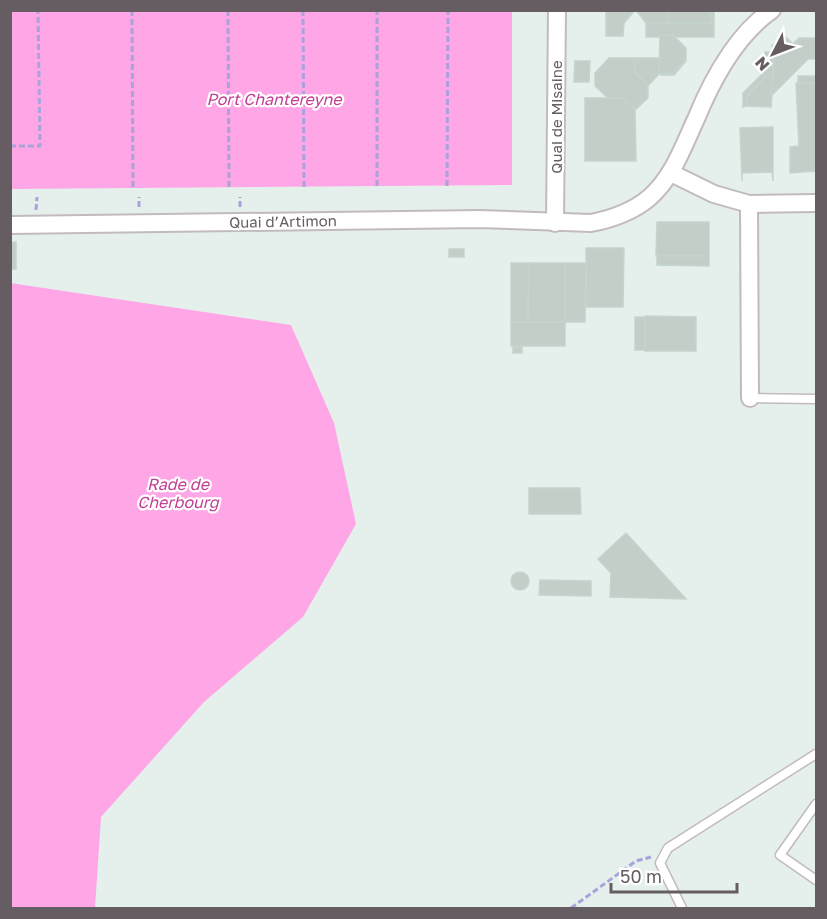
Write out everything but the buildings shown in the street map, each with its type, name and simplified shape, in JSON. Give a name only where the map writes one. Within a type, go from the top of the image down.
[{"type":"street","name":"Quai de Misaine","points":[[555,223],[557,10]]},
{"type":"street","name":"Quai d’Artimon","points":[[10,225],[467,219],[591,223],[620,215],[650,197],[671,173],[701,107],[724,65],[754,25],[772,10]]},
{"type":"street","points":[[671,173],[714,194],[749,204],[816,202]]},
{"type":"street","points":[[749,204],[750,398]]},
{"type":"lane","points":[[750,398],[816,399]]},
{"type":"lane","points":[[682,909],[660,863],[668,848],[816,754]]},
{"type":"lane","points":[[816,804],[780,855],[816,880]]},
{"type":"path","points":[[10,146],[40,146],[38,10]]},
{"type":"path","points":[[132,10],[133,189]]},
{"type":"path","points":[[228,10],[229,188]]},
{"type":"path","points":[[303,10],[304,187]]},
{"type":"path","points":[[377,10],[377,186]]},
{"type":"path","points":[[447,186],[448,10]]},
{"type":"path","points":[[571,909],[636,861],[664,854]]},
{"type":"water","name":"Port Chantereyne","points":[[10,11],[512,11],[512,185],[11,189]]},
{"type":"water","name":"Rade de Cherbourg","points":[[10,283],[291,325],[334,423],[356,524],[303,617],[204,702],[101,817],[95,908],[11,908]]}]
